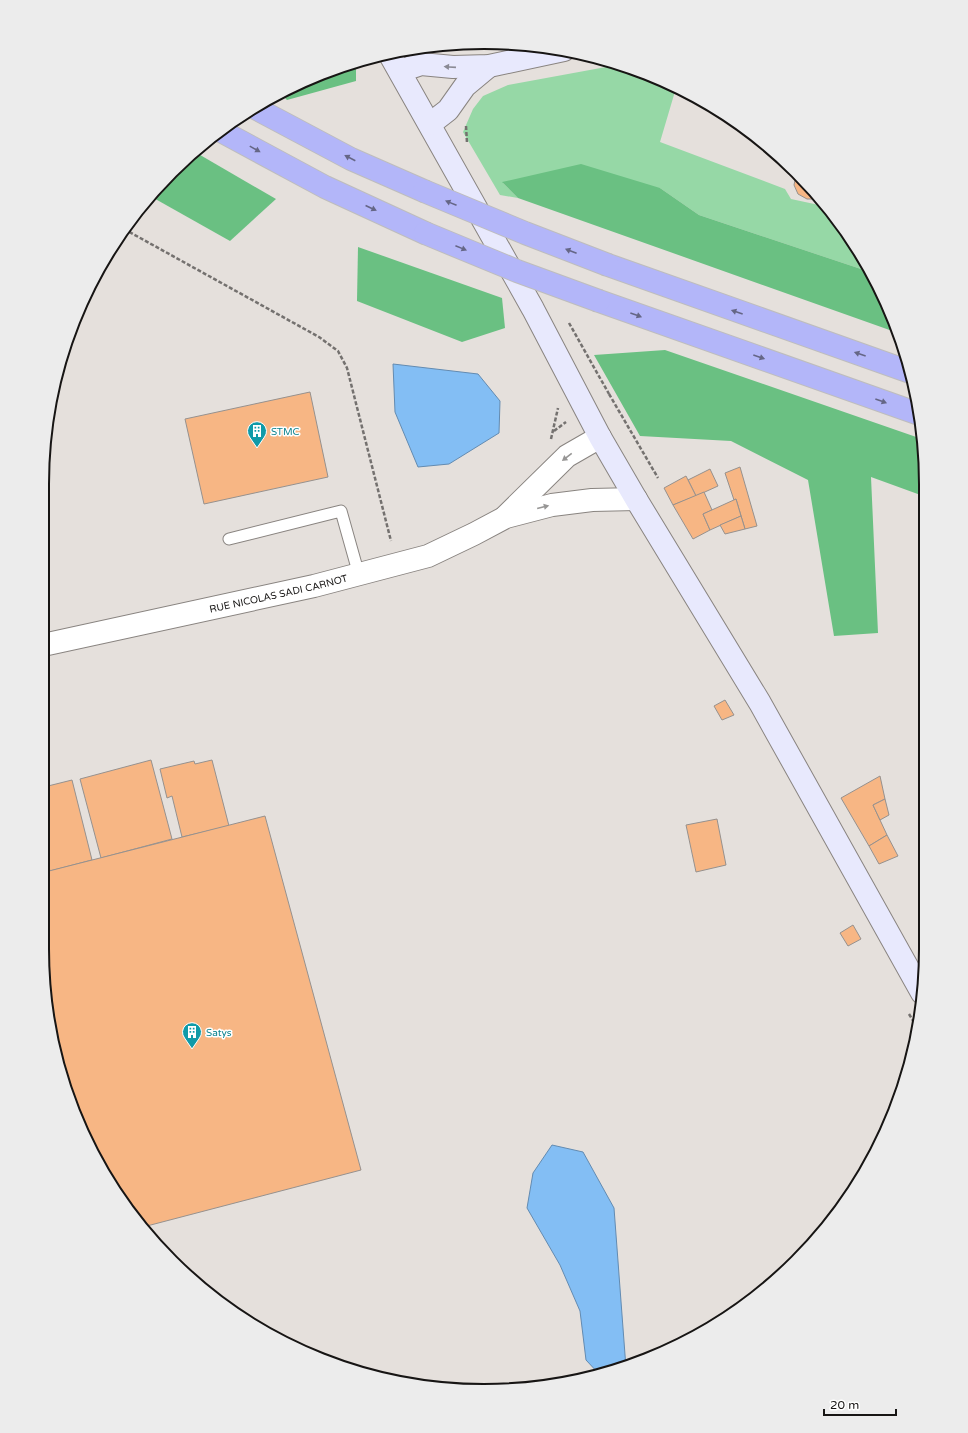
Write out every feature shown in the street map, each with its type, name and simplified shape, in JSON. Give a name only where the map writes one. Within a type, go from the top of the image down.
[{"type":"highway","points":[[260,111],[351,159],[525,233],[608,265],[904,370]]},
{"type":"highway","points":[[226,134],[325,187],[425,233],[517,271],[913,412]]},
{"type":"street","points":[[395,62],[453,67],[489,66],[546,54]]},
{"type":"street","points":[[395,62],[533,309],[600,436],[636,499],[760,703],[917,984]]},
{"type":"street","points":[[430,124],[448,110],[465,86],[489,66]]},
{"type":"street","points":[[506,517],[567,456],[600,436]]},
{"type":"street","points":[[506,517],[552,505],[592,500],[636,499]]},
{"type":"street","name":"RUE NICOLAS SADI CARNOT","points":[[49,644],[314,586],[428,556],[506,517]]},
{"type":"lane","points":[[229,540],[341,511],[359,574]]},
{"type":"path","points":[[129,232],[319,337],[338,351],[347,368],[392,543]]},
{"type":"path","points":[[586,409],[609,394],[658,478]]},
{"type":"path","points":[[550,445],[558,406]]},
{"type":"green space","points":[[607,67],[650,82],[674,93],[660,142],[785,189],[791,199],[817,205],[846,242],[863,270],[699,215],[660,188],[503,183],[518,198],[500,195],[463,132],[473,109],[483,96],[508,85]]},
{"type":"green space","points":[[356,68],[356,81],[287,100],[285,98],[318,82]]},
{"type":"green space","points":[[200,155],[276,199],[230,241],[155,199],[176,176]]},
{"type":"green space","points":[[581,164],[660,188],[699,215],[863,270],[891,330],[518,198],[502,182]]},
{"type":"green space","points":[[358,247],[502,298],[505,328],[462,342],[357,301]]},
{"type":"green space","points":[[665,350],[916,437],[919,494],[871,477],[878,633],[834,636],[808,480],[731,441],[640,436],[594,355]]},
{"type":"water","points":[[393,364],[478,374],[500,401],[499,433],[449,464],[418,467],[395,412]]},
{"type":"water","points":[[552,1145],[583,1152],[614,1208],[625,1360],[595,1370],[586,1360],[580,1311],[560,1265],[527,1208],[533,1173]]},
{"type":"building","points":[[795,180],[812,199],[807,199],[798,194],[794,185]]},
{"type":"building","name":"STMC","points":[[310,392],[328,477],[204,504],[185,419]]},
{"type":"building","points":[[740,467],[757,526],[745,529],[736,499],[734,500],[725,473]]},
{"type":"building","points":[[710,469],[718,486],[696,496],[688,480]]},
{"type":"building","points":[[686,476],[696,496],[673,505],[664,488]]},
{"type":"building","points":[[704,492],[712,510],[703,514],[710,530],[693,539],[673,505]]},
{"type":"building","points":[[736,499],[741,516],[710,530],[703,514]]},
{"type":"building","points":[[741,516],[745,529],[725,534],[720,525]]},
{"type":"building","points":[[725,700],[734,715],[722,720],[714,706]]},
{"type":"building","points":[[151,760],[172,839],[101,858],[80,779]]},
{"type":"building","points":[[212,760],[229,826],[182,837],[172,796],[167,798],[160,769],[194,761],[195,764]]},
{"type":"building","points":[[880,776],[885,799],[873,805],[887,835],[869,846],[841,798]]},
{"type":"building","points":[[72,780],[92,860],[50,871],[49,786]]},
{"type":"building","points":[[885,799],[889,815],[880,820],[873,805]]},
{"type":"building","name":"Satys","points":[[265,816],[361,1170],[148,1226],[122,1191],[94,1141],[72,1089],[64,1062],[57,1034],[50,977],[49,871]]},
{"type":"building","points":[[717,819],[726,865],[696,872],[686,825]]},
{"type":"building","points":[[887,835],[898,856],[879,864],[869,846]]},
{"type":"building","points":[[853,925],[861,939],[848,946],[840,933]]},
{"type":"place","name":"STMC","points":[[257,448]]},
{"type":"place","name":"Satys","points":[[192,1049]]}]
